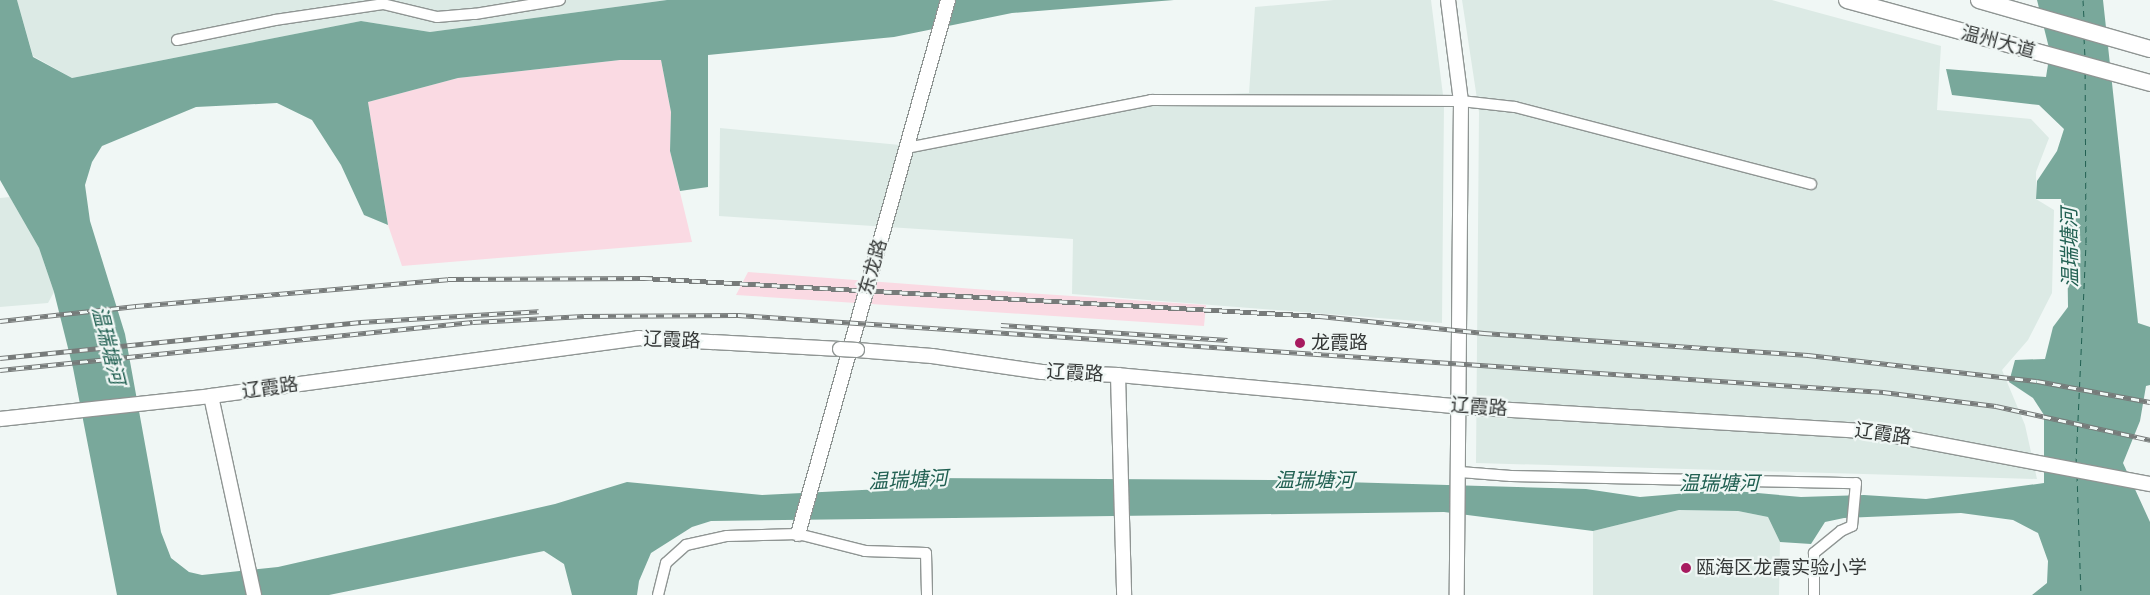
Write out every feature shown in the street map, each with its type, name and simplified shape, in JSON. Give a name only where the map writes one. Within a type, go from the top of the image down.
[{"type":"main road","name":"温州大道","points":[[1847,0],[2150,83]]},
{"type":"main road","name":"温州大道","points":[[1979,0],[2150,49]]},
{"type":"street","name":"东龙路","points":[[799,531],[948,0]]},
{"type":"street","points":[[1448,0],[1461,101],[1460,472],[1457,595]]},
{"type":"street","points":[[177,40],[275,20],[383,4],[437,17],[475,14],[553,1]]},
{"type":"street","points":[[907,148],[1150,100],[1461,101],[1515,107],[1811,184]]},
{"type":"street","name":"辽霞路","points":[[0,419],[211,396],[638,338],[932,356],[1042,372],[1118,375],[1460,407],[1868,431],[2150,484]]},
{"type":"street","points":[[1118,375],[1124,531],[1124,595]]},
{"type":"street","points":[[211,396],[254,595]]},
{"type":"street","points":[[1460,472],[1511,476],[1856,483],[1854,522],[1814,553],[1814,595]]},
{"type":"street","points":[[658,595],[666,563],[686,545],[727,536],[799,531],[865,551],[926,554],[927,595]]},
{"type":"shaded area","points":[[17,0],[667,0],[430,32],[361,21],[72,78],[33,56]]},
{"type":"shaded area","points":[[1334,0],[1431,0],[1444,103],[1442,323],[1072,294],[1073,239],[719,216],[720,128],[911,146],[1129,98],[1249,93],[1255,7]]},
{"type":"shaded area","points":[[1462,0],[1772,0],[1941,46],[1937,110],[2031,119],[2049,138],[2036,172],[2036,199],[2054,210],[2052,293],[2028,340],[2002,370],[2025,425],[2037,479],[1476,463],[1479,112]]},
{"type":"shaded area","points":[[620,60],[661,60],[671,112],[670,151],[692,242],[402,266],[388,225],[368,102],[458,78]]},
{"type":"shaded area","points":[[10,197],[39,248],[54,292],[48,303],[0,307],[0,198]]},
{"type":"shaded area","points":[[748,272],[1206,305],[1204,326],[736,295]]},
{"type":"shaded area","name":"瓯海区龙霞实验小学","points":[[1679,510],[1738,511],[1768,517],[1780,542],[1779,595],[1593,595],[1593,531]]},
{"type":"water","name":"温瑞塘河","points":[[0,0],[17,0],[33,57],[72,78],[361,21],[430,32],[667,0],[1174,0],[1012,13],[894,37],[708,55],[708,187],[680,191],[670,151],[671,112],[661,60],[620,60],[458,78],[368,102],[388,225],[364,215],[341,165],[312,120],[277,103],[196,107],[102,146],[92,162],[85,185],[90,221],[125,334],[161,532],[171,558],[189,572],[202,575],[278,567],[555,504],[627,482],[762,495],[882,489],[922,478],[1273,480],[1586,489],[1640,497],[1724,490],[1801,497],[1864,495],[1926,499],[2044,483],[2044,415],[2033,398],[2009,382],[2015,360],[2045,359],[2053,327],[2068,307],[2067,236],[2061,199],[2036,199],[2037,181],[2057,151],[2064,129],[2039,105],[1952,95],[1946,69],[2046,77],[2050,52],[2037,0],[2103,0],[2138,323],[2150,327],[2150,385],[2146,386],[2140,421],[2123,463],[2150,522],[2150,595],[2032,595],[2047,583],[2048,561],[2038,533],[2013,520],[1961,513],[1844,518],[1825,522],[1811,544],[1780,542],[1768,517],[1738,511],[1679,510],[1593,531],[1444,512],[711,521],[692,527],[651,553],[639,581],[637,595],[572,595],[564,564],[544,551],[329,595],[117,595],[73,368],[54,292],[39,248],[0,180]]},
{"type":"ferry route","points":[[2083,0],[2084,22]]},
{"type":"ferry route","points":[[2084,38],[2085,57]]},
{"type":"ferry route","points":[[2076,464],[2086,243],[2085,73]]},
{"type":"ferry route","points":[[2077,475],[2081,595]]},
{"type":"railway","points":[[0,321],[136,306],[448,279],[644,278],[1320,316],[1484,333],[1808,355],[2037,381],[2150,402]]},
{"type":"railway","points":[[0,358],[361,322],[539,311]]},
{"type":"railway","points":[[0,370],[473,322],[584,316],[738,315],[1883,392],[1996,406],[2150,440]]},
{"type":"railway","points":[[1001,325],[1228,340]]},
{"type":"place","name":"龙霞路","points":[[1300,343]]},
{"type":"place","name":"瓯海区龙霞实验小学","points":[[1686,568]]}]
